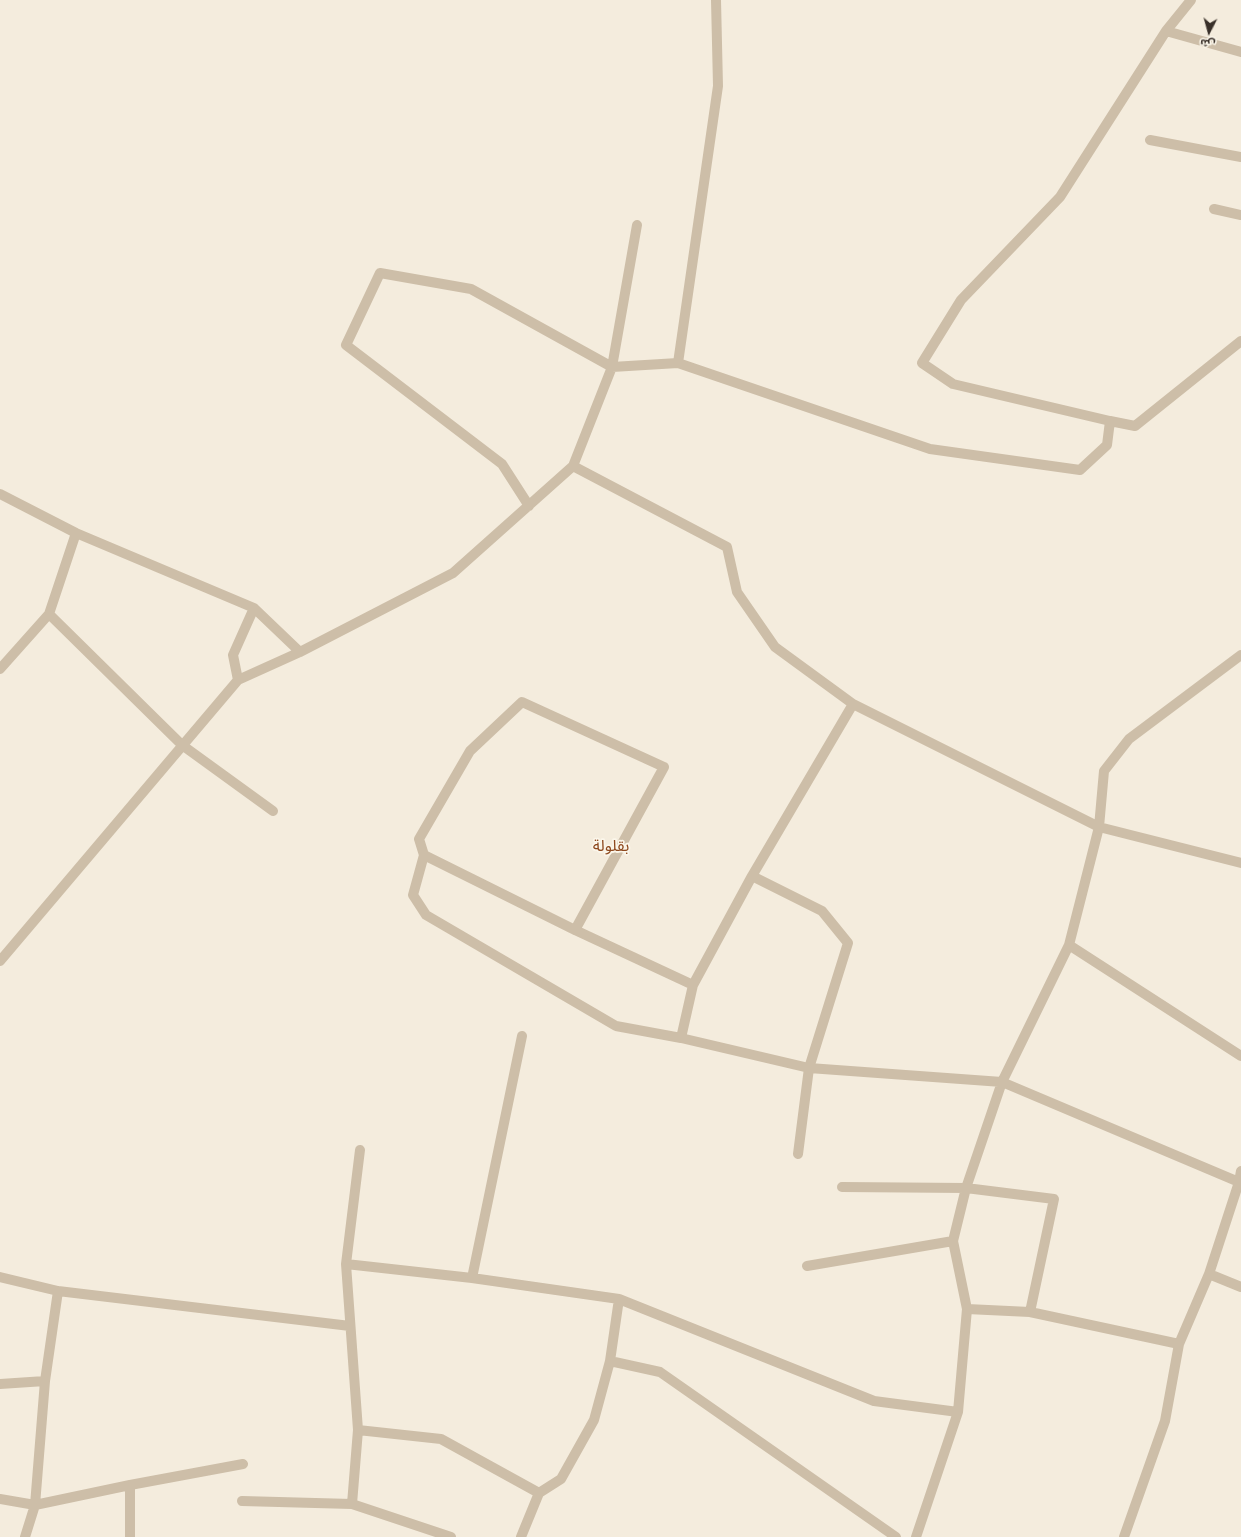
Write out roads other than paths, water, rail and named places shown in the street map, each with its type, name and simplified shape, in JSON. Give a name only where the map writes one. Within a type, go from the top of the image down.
[{"type":"street","points":[[678,363],[718,86],[716,0]]},
{"type":"street","points":[[1191,0],[1166,31],[1060,197],[961,300],[922,363],[953,384],[1135,426],[1241,340]]},
{"type":"street","points":[[1166,31],[1241,52]]},
{"type":"street","points":[[1150,140],[1241,157]]},
{"type":"street","points":[[1214,209],[1241,215]]},
{"type":"street","points":[[0,961],[238,680],[300,652],[453,573],[573,466],[612,367],[637,225]]},
{"type":"street","points":[[529,506],[502,464],[346,345],[380,273],[471,289],[612,367],[678,363],[930,449],[1080,470],[1107,445],[1110,421]]},
{"type":"street","points":[[573,466],[727,547],[737,592],[775,647],[853,704],[1099,827],[1241,863]]},
{"type":"street","points":[[0,494],[76,533],[254,608],[300,652]]},
{"type":"street","points":[[0,669],[49,614],[76,533]]},
{"type":"street","points":[[238,680],[233,655],[254,608]]},
{"type":"street","points":[[49,614],[182,745],[273,811]]},
{"type":"street","points":[[916,1537],[958,1412],[967,1310],[953,1241],[966,1188],[1002,1082],[1069,946],[1099,827],[1104,771],[1129,739],[1241,655]]},
{"type":"street","points":[[575,930],[664,767],[522,702],[470,751],[419,839],[424,855],[413,895],[426,914],[616,1026],[681,1038],[809,1068],[1002,1082],[1240,1183]]},
{"type":"street","points":[[681,1038],[693,985],[752,876],[853,704]]},
{"type":"street","points":[[424,855],[575,930],[693,985]]},
{"type":"street","points":[[752,876],[822,911],[848,943],[809,1068],[798,1154]]},
{"type":"street","points":[[1069,946],[1241,1056]]},
{"type":"street","points":[[472,1278],[522,1036]]},
{"type":"street","points":[[352,1504],[358,1430],[346,1264],[360,1150]]},
{"type":"street","points":[[1124,1537],[1166,1422],[1179,1344],[1209,1274],[1240,1183],[1241,1171]]},
{"type":"street","points":[[842,1187],[966,1188],[1054,1199],[1030,1312]]},
{"type":"street","points":[[807,1266],[953,1241]]},
{"type":"street","points":[[346,1264],[472,1278],[619,1299],[874,1401],[958,1412]]},
{"type":"street","points":[[1209,1274],[1241,1287]]},
{"type":"street","points":[[0,1277],[58,1291],[350,1326]]},
{"type":"street","points":[[25,1537],[35,1505],[45,1381],[58,1291]]},
{"type":"street","points":[[521,1537],[539,1493],[561,1479],[594,1420],[610,1361],[619,1299]]},
{"type":"street","points":[[967,1310],[1030,1312],[1179,1344]]},
{"type":"street","points":[[610,1361],[660,1372],[896,1537]]},
{"type":"street","points":[[0,1384],[45,1381]]},
{"type":"street","points":[[358,1430],[441,1439],[539,1493]]},
{"type":"street","points":[[0,1499],[35,1505],[130,1485],[243,1464]]},
{"type":"street","points":[[130,1485],[130,1537]]},
{"type":"street","points":[[242,1501],[352,1504],[451,1537]]},
{"type":"district","name":"بقلولة","points":[[611,846]]}]
